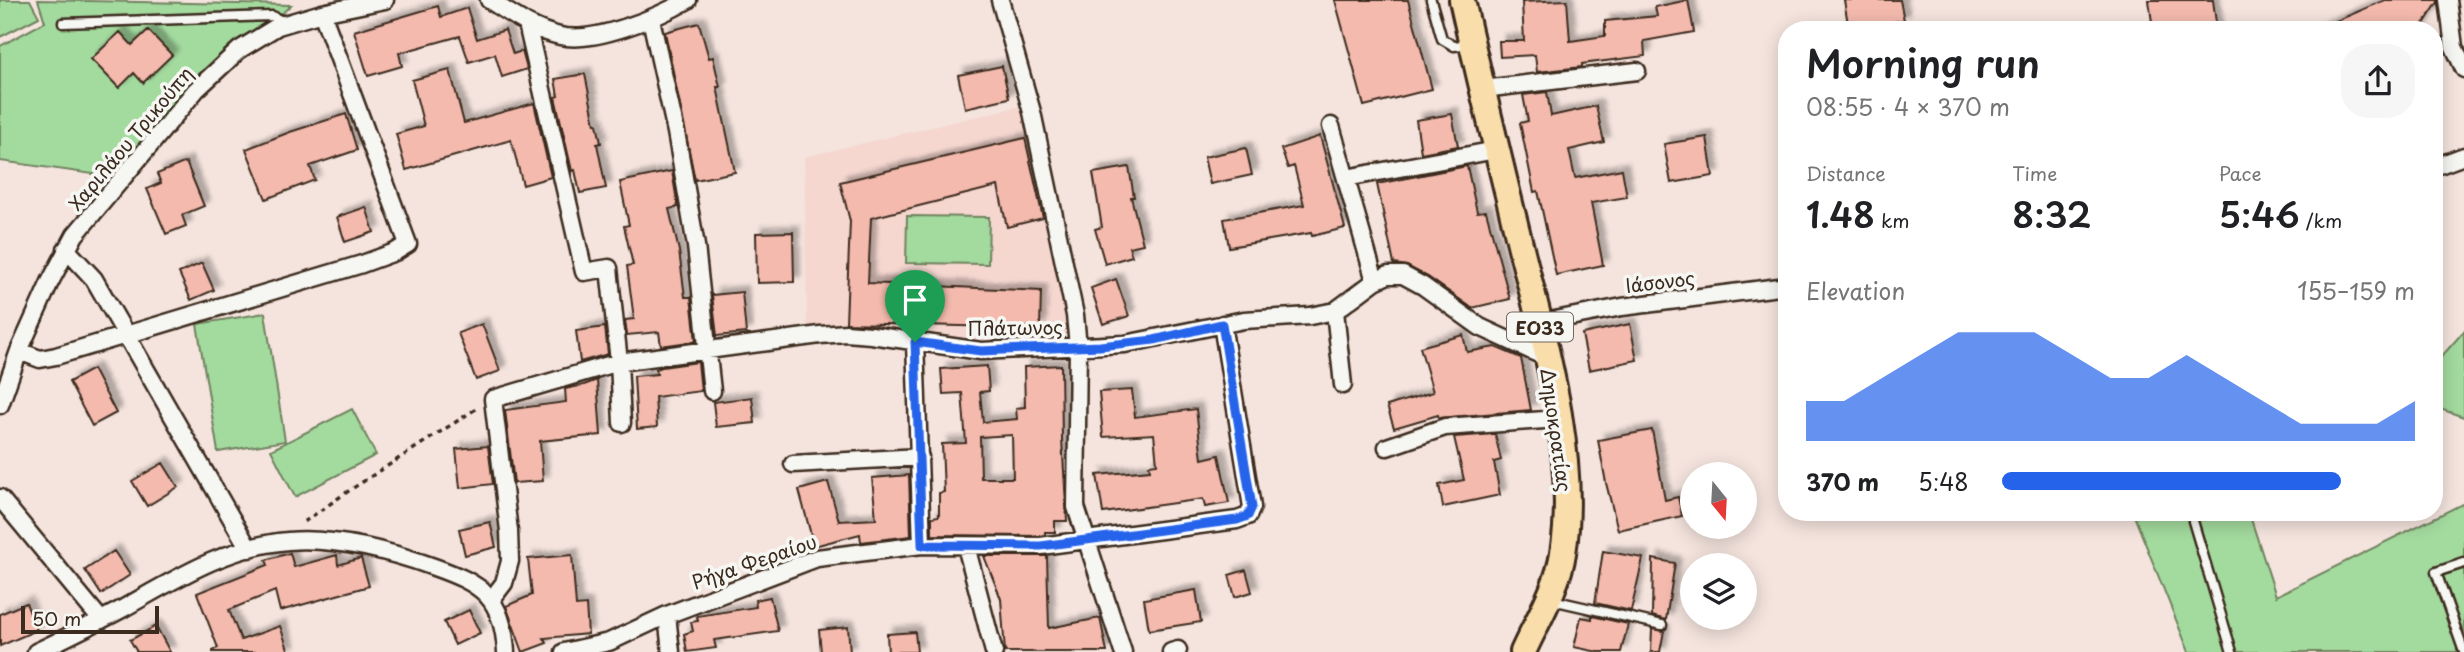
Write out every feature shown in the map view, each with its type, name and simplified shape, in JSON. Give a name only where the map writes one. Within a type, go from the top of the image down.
[{"type":"main road","name":"Δημοκρατίας","points":[[1466,1],[1472,44],[1496,150],[1547,358],[1559,419],[1567,496],[1563,557],[1523,652]]},
{"type":"street","name":"Χαριλάου Τρικούπη","points":[[0,405],[19,351],[66,249],[196,90],[249,42],[287,23],[385,0]]},
{"type":"street","points":[[489,0],[527,24],[554,35],[572,38],[603,33],[650,19],[688,0]]},
{"type":"street","points":[[1000,0],[1032,112],[1075,315],[1078,347],[1076,508],[1084,539],[1124,652]]},
{"type":"street","points":[[2448,0],[2454,47],[2464,69]]},
{"type":"street","points":[[19,351],[46,359],[362,264],[395,252],[408,244],[322,13]]},
{"type":"street","points":[[650,19],[676,132],[696,246],[712,391]]},
{"type":"street","points":[[527,24],[584,272],[609,268],[619,362],[622,423]]},
{"type":"street","points":[[1483,89],[1637,71]]},
{"type":"street","points":[[1331,126],[1375,281],[1388,275],[1403,275],[1480,327],[1547,358]]},
{"type":"street","points":[[1346,178],[1496,150]]},
{"type":"street","points":[[2443,164],[2464,156]]},
{"type":"street","points":[[66,249],[94,279],[249,549]]},
{"type":"street","name":"Πλάτωνος","points":[[493,399],[619,362],[846,333],[981,351],[1078,347],[1154,340],[1244,320],[1310,316],[1335,311],[1375,281]]},
{"type":"street","name":"Ιάσονος","points":[[1539,323],[1622,307],[1778,287]]},
{"type":"street","points":[[1335,311],[1343,385]]},
{"type":"street","name":"Ρήγα Φεραίου","points":[[564,652],[609,642],[667,615],[817,558],[922,545],[1041,546],[1237,520],[1248,516],[1252,507],[1222,324]]},
{"type":"street","points":[[915,342],[922,545]]},
{"type":"street","points":[[491,600],[504,583],[510,562],[509,531],[493,399]]},
{"type":"street","points":[[1387,447],[1445,427],[1559,419]]},
{"type":"street","points":[[793,464],[920,457]]},
{"type":"street","points":[[0,498],[101,621]]},
{"type":"street","points":[[36,652],[101,621],[209,562],[285,541],[338,543],[415,560],[471,581],[483,589],[491,600],[501,621],[506,652]]},
{"type":"street","points":[[966,546],[994,652]]},
{"type":"street","points":[[667,615],[671,652]]},
{"type":"lane","points":[[1431,0],[1442,39],[1454,46],[1472,44]]},
{"type":"lane","points":[[63,23],[272,16],[287,23]]},
{"type":"lane","points":[[2193,521],[2232,652]]},
{"type":"lane","points":[[2464,563],[2437,572],[2464,652]]},
{"type":"lane","points":[[1547,599],[1662,625]]},
{"type":"path","points":[[285,541],[323,508],[493,399]]},
{"type":"shaded area","points":[[1020,106],[1070,333],[978,339],[846,323],[807,327],[804,157]]},
{"type":"green space","points":[[0,0],[30,0],[39,17],[0,37]]},
{"type":"green space","points":[[38,0],[291,5],[107,176],[0,161],[0,46],[45,22]]},
{"type":"green space","points":[[907,216],[989,217],[988,264],[906,263]]},
{"type":"green space","points":[[265,313],[285,441],[218,452],[197,324]]},
{"type":"green space","points":[[2464,331],[2464,417],[2443,410],[2443,355]]},
{"type":"green space","points":[[352,409],[376,455],[295,497],[271,450]]},
{"type":"green space","points":[[2464,503],[2464,652],[2189,652],[2136,521],[2252,521],[2276,596],[2428,521],[2443,521],[2443,513]]},
{"type":"building","points":[[1335,0],[1408,0],[1432,89],[1364,106]]},
{"type":"building","points":[[1567,0],[1570,41],[1605,36],[1605,21],[1657,16],[1655,7],[1688,0],[1694,32],[1644,41],[1645,56],[1582,64],[1582,67],[1537,72],[1535,55],[1500,57],[1499,41],[1524,41],[1522,2]]},
{"type":"building","points":[[1844,0],[1900,0],[1904,20],[1848,21]]},
{"type":"building","points":[[2149,0],[2213,0],[2216,21],[2152,21]]},
{"type":"building","points":[[2385,0],[2438,0],[2426,21],[2336,21]]},
{"type":"building","points":[[438,6],[441,17],[467,8],[477,39],[505,30],[513,54],[522,51],[527,69],[502,77],[495,54],[469,62],[460,36],[399,53],[402,66],[368,76],[354,31]]},
{"type":"building","points":[[699,23],[709,58],[713,57],[735,172],[695,180],[665,32]]},
{"type":"building","points":[[148,30],[172,55],[143,83],[134,73],[119,88],[91,59],[120,32],[132,45]]},
{"type":"building","points":[[1002,66],[1009,98],[965,108],[958,75]]},
{"type":"building","points":[[450,70],[464,123],[534,103],[551,177],[523,185],[511,140],[406,170],[396,134],[424,126],[412,80]]},
{"type":"building","points":[[585,74],[601,143],[597,144],[606,188],[580,193],[575,170],[572,171],[555,97],[558,96],[555,79]]},
{"type":"building","points":[[1547,92],[1551,116],[1596,106],[1604,142],[1569,150],[1575,178],[1622,169],[1627,197],[1591,203],[1603,265],[1556,275],[1538,191],[1534,192],[1520,123],[1528,121],[1523,95]]},
{"type":"building","points":[[346,114],[357,150],[310,166],[315,180],[266,199],[246,149]]},
{"type":"building","points":[[1452,114],[1458,146],[1421,153],[1416,120]]},
{"type":"building","points":[[1320,136],[1345,228],[1312,236],[1311,233],[1229,247],[1224,219],[1304,205],[1294,166],[1288,168],[1281,149]]},
{"type":"building","points":[[1707,137],[1713,176],[1671,183],[1664,144]]},
{"type":"building","points":[[1025,138],[1043,218],[1007,227],[998,186],[871,218],[868,283],[1041,291],[1040,328],[846,323],[850,221],[840,182]]},
{"type":"building","points":[[1246,148],[1252,175],[1210,184],[1204,157]]},
{"type":"building","points":[[186,162],[204,206],[182,215],[186,226],[166,234],[147,189],[161,183],[157,174]]},
{"type":"building","points":[[1467,166],[1477,212],[1486,211],[1510,299],[1472,308],[1428,277],[1407,266],[1394,264],[1377,184]]},
{"type":"building","points":[[1129,167],[1134,197],[1131,197],[1143,244],[1129,247],[1132,256],[1105,264],[1095,229],[1102,227],[1093,173]]},
{"type":"building","points":[[672,171],[678,207],[669,209],[679,251],[685,297],[691,297],[696,341],[661,346],[659,332],[627,335],[625,320],[634,319],[627,266],[633,265],[624,226],[629,225],[620,182]]},
{"type":"building","points":[[366,207],[374,232],[345,242],[337,217]]},
{"type":"building","points":[[793,232],[794,282],[757,283],[756,233]]},
{"type":"building","points":[[202,263],[214,290],[191,300],[179,273]]},
{"type":"building","points":[[1116,279],[1129,316],[1103,324],[1091,288]]},
{"type":"building","points":[[742,292],[746,333],[717,336],[712,295]]},
{"type":"building","points":[[482,324],[500,371],[476,380],[458,333]]},
{"type":"building","points":[[1630,324],[1637,360],[1589,370],[1582,334]]},
{"type":"building","points":[[605,327],[608,354],[580,362],[576,331]]},
{"type":"building","points":[[1463,335],[1467,352],[1495,347],[1521,358],[1531,410],[1439,418],[1438,415],[1394,428],[1387,406],[1433,392],[1420,347]]},
{"type":"building","points":[[698,362],[701,391],[655,397],[657,427],[637,429],[634,376],[657,374],[656,369],[662,367]]},
{"type":"building","points":[[1061,365],[1067,521],[1055,521],[1055,532],[1045,532],[1045,535],[1040,536],[932,535],[932,517],[939,516],[939,493],[944,492],[942,444],[966,443],[962,393],[943,394],[941,369],[987,366],[989,391],[980,392],[983,422],[1017,419],[1016,408],[1025,407],[1024,367]],"holes":[[[1012,435],[1013,478],[981,478],[980,437]]]},
{"type":"building","points":[[93,369],[116,413],[92,426],[69,382]]},
{"type":"building","points":[[597,380],[601,435],[540,441],[543,481],[514,483],[505,410],[566,402],[565,389]]},
{"type":"building","points":[[1132,390],[1135,417],[1196,409],[1202,459],[1219,455],[1229,503],[1205,507],[1203,499],[1103,513],[1097,475],[1150,470],[1149,465],[1157,464],[1154,434],[1103,437],[1099,392]]},
{"type":"building","points":[[752,397],[755,423],[716,427],[713,402]]},
{"type":"building","points":[[1652,430],[1665,500],[1678,497],[1680,516],[1618,530],[1598,440]]},
{"type":"building","points":[[1495,434],[1501,460],[1494,462],[1500,495],[1443,507],[1439,485],[1464,480],[1454,437]]},
{"type":"building","points":[[488,446],[493,484],[460,488],[456,449]]},
{"type":"building","points":[[163,463],[178,487],[147,506],[132,481]]},
{"type":"building","points":[[909,475],[911,536],[861,542],[860,534],[814,546],[799,490],[828,482],[839,521],[876,519],[872,478]]},
{"type":"building","points":[[490,522],[496,547],[465,555],[459,529]]},
{"type":"building","points":[[114,551],[130,575],[101,594],[85,570]]},
{"type":"building","points":[[1603,551],[1643,558],[1631,611],[1595,603]]},
{"type":"building","points":[[290,553],[294,567],[337,555],[338,565],[361,558],[369,586],[280,611],[275,591],[229,610],[241,640],[280,626],[289,652],[213,652],[218,648],[197,593],[268,565],[266,560]]},
{"type":"building","points":[[572,555],[576,606],[586,605],[588,634],[544,638],[547,643],[523,652],[506,606],[532,595],[528,559]]},
{"type":"building","points":[[984,556],[1047,556],[1049,628],[1100,618],[1107,652],[1005,652],[1001,599]]},
{"type":"building","points":[[1653,559],[1675,563],[1666,620],[1652,616]]},
{"type":"building","points":[[1246,570],[1252,592],[1235,597],[1229,575]]},
{"type":"building","points":[[1196,590],[1201,622],[1149,630],[1144,599]]},
{"type":"building","points":[[770,597],[778,631],[714,640],[716,648],[687,652],[684,634],[693,631],[691,622],[698,621],[697,616],[756,607],[755,600]]},
{"type":"building","points":[[26,603],[37,630],[0,646],[0,614]]},
{"type":"building","points":[[469,610],[480,633],[455,645],[444,622]]},
{"type":"building","points":[[1592,616],[1628,624],[1621,652],[1598,652],[1574,647],[1581,617],[1592,619]]},
{"type":"building","points":[[156,626],[170,652],[137,652],[130,640]]},
{"type":"building","points":[[848,627],[850,652],[821,652],[819,630]]},
{"type":"building","points":[[1652,629],[1664,631],[1660,652],[1651,652]]},
{"type":"building","points":[[915,632],[917,652],[888,652],[887,634]]},
{"type":"route","points":[[1222,324],[1252,507],[1248,516],[1237,520],[1041,546],[922,545],[915,342],[981,351],[1100,346],[1154,340],[1222,324]]}]
